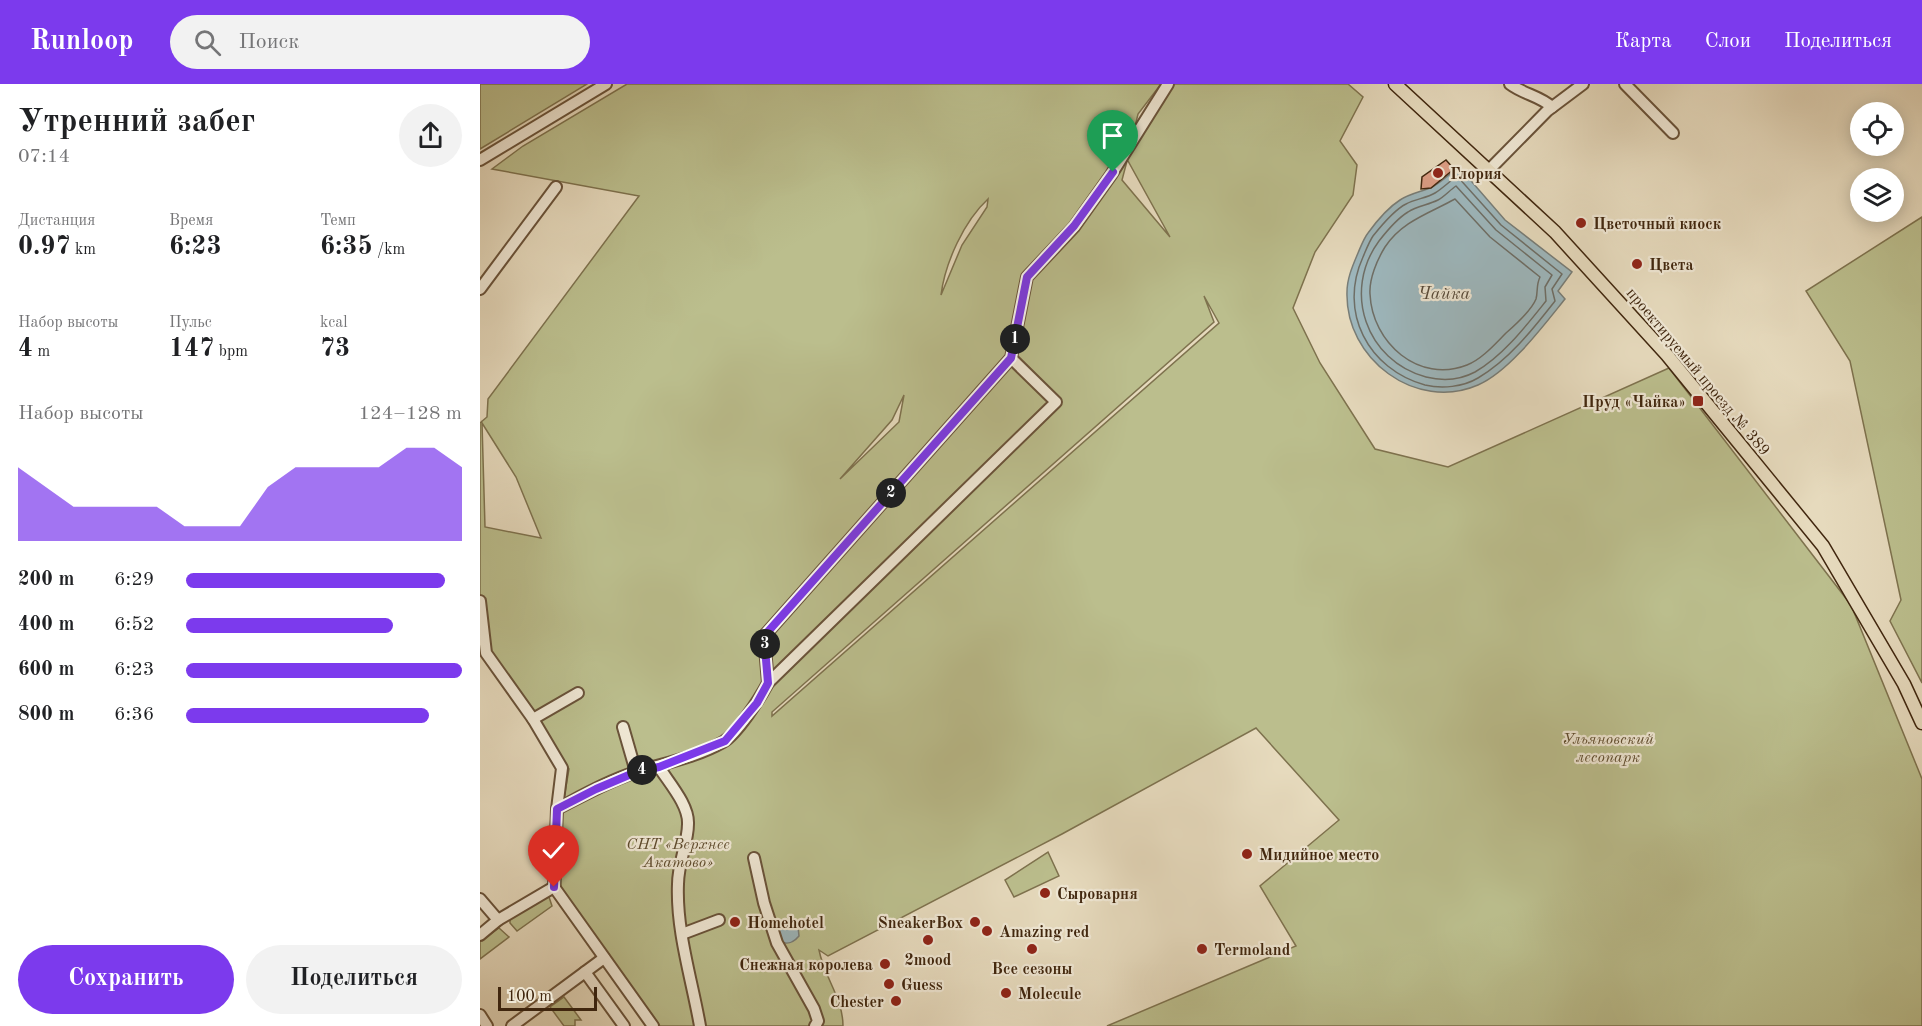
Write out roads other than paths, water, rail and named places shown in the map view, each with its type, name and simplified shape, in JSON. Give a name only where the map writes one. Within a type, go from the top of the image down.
[{"type":"main road","name":"проектируемый проезд № 389","points":[[1395,84],[1490,169],[1555,232],[1656,342],[1823,546],[1904,684],[1922,723]]},
{"type":"street","points":[[480,160],[606,84]]},
{"type":"street","points":[[768,683],[764,636],[1011,358],[1027,277],[1074,226],[1111,175],[1168,84]]},
{"type":"street","points":[[1510,84],[1518,90],[1544,100],[1552,107]]},
{"type":"street","points":[[1490,169],[1533,124],[1583,84]]},
{"type":"street","points":[[1625,84],[1673,133]]},
{"type":"street","points":[[480,289],[556,187]]},
{"type":"street","points":[[557,809],[636,772],[659,767],[725,741],[757,703],[768,683],[1056,402],[1011,358]]},
{"type":"street","points":[[480,601],[486,653],[533,719],[562,768],[557,809],[554,887],[653,1026]]},
{"type":"street","points":[[533,719],[578,693]]},
{"type":"street","points":[[623,727],[636,772]]},
{"type":"street","points":[[659,767],[681,801],[688,823],[679,862],[678,883],[682,934],[700,1026]]},
{"type":"street","points":[[754,858],[764,903],[777,942],[814,1009],[818,1021],[815,1026]]},
{"type":"street","points":[[480,934],[498,920],[554,887]]},
{"type":"street","points":[[480,899],[498,920]]},
{"type":"street","points":[[682,934],[719,920]]},
{"type":"street","points":[[512,1026],[604,958]]},
{"type":"street","points":[[585,972],[624,1026]]},
{"type":"street","points":[[480,1015],[488,1026]]},
{"type":"water","name":"Чайка","points":[[1459,167],[1505,220],[1572,272],[1558,291],[1565,299],[1525,347],[1502,370],[1478,385],[1454,392],[1431,391],[1409,385],[1389,374],[1371,358],[1358,339],[1350,316],[1347,287],[1352,267],[1364,240],[1383,215],[1400,200],[1434,186]]},
{"type":"water","points":[[790,923],[798,927],[799,936],[791,942],[781,942],[776,930]]},
{"type":"place","name":"Глория","points":[[1438,173]]},
{"type":"place","name":"Цветочный киоск","points":[[1581,223]]},
{"type":"place","name":"Цвета","points":[[1637,264]]},
{"type":"place","name":"Пруд «Чайка»","points":[[1698,401]]},
{"type":"place","name":"Мидийное место","points":[[1247,854]]},
{"type":"place","name":"Сыроварня","points":[[1045,893]]},
{"type":"place","name":"Homehotel","points":[[735,922]]},
{"type":"place","name":"SneakerBox","points":[[975,922]]},
{"type":"place","name":"Amazing red","points":[[987,931]]},
{"type":"place","name":"2mood","points":[[928,940]]},
{"type":"place","name":"Все сезоны","points":[[1032,949]]},
{"type":"place","name":"Termoland","points":[[1202,949]]},
{"type":"place","name":"Снежная королева","points":[[885,964]]},
{"type":"place","name":"Guess","points":[[889,984]]},
{"type":"place","name":"Molecule","points":[[1006,993]]},
{"type":"place","name":"Chester","points":[[896,1001]]},
{"type":"park label","name":"Ульяновский лесопарк","points":[[1608,747]]},
{"type":"park label","name":"СНТ «Верхнее Акатово»","points":[[678,852]]}]
